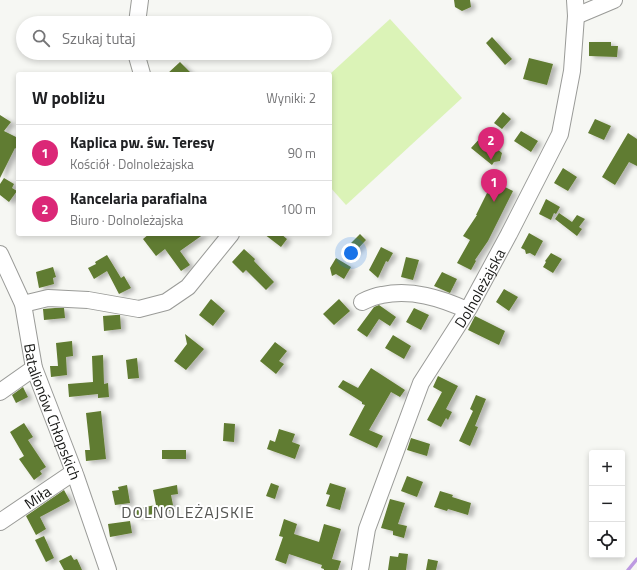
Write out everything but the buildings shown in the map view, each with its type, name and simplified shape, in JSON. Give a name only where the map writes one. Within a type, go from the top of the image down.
[{"type":"street","points":[[138,16],[140,0]]},
{"type":"street","name":"Dolnoleżajska","points":[[360,570],[367,529],[421,383],[467,310],[510,234],[560,134],[572,71],[576,16],[575,0]]},
{"type":"street","points":[[576,16],[614,0]]},
{"type":"street","points":[[138,60],[141,72]]},
{"type":"street","points":[[23,304],[48,298],[88,300],[139,308],[166,302],[188,287],[229,236]]},
{"type":"street","name":"Batalionów Chłopskich","points":[[0,254],[23,304],[34,368],[74,472],[108,570]]},
{"type":"street","points":[[362,302],[381,295],[400,293],[430,296],[467,310]]},
{"type":"street","points":[[0,392],[34,368]]},
{"type":"street","name":"Miła","points":[[0,522],[74,472]]},
{"type":"green space","points":[[390,19],[462,98],[346,205],[332,189],[332,72]]},
{"type":"waterway","points":[[628,570],[637,559]]},
{"type":"place","name":"Kancelaria parafialna","points":[[491,160]]},
{"type":"place","name":"Kaplica pw. św. Teresy","points":[[494,202]]},
{"type":"district","name":"DOLNOLEŻAJSKIE","points":[[188,512]]}]
